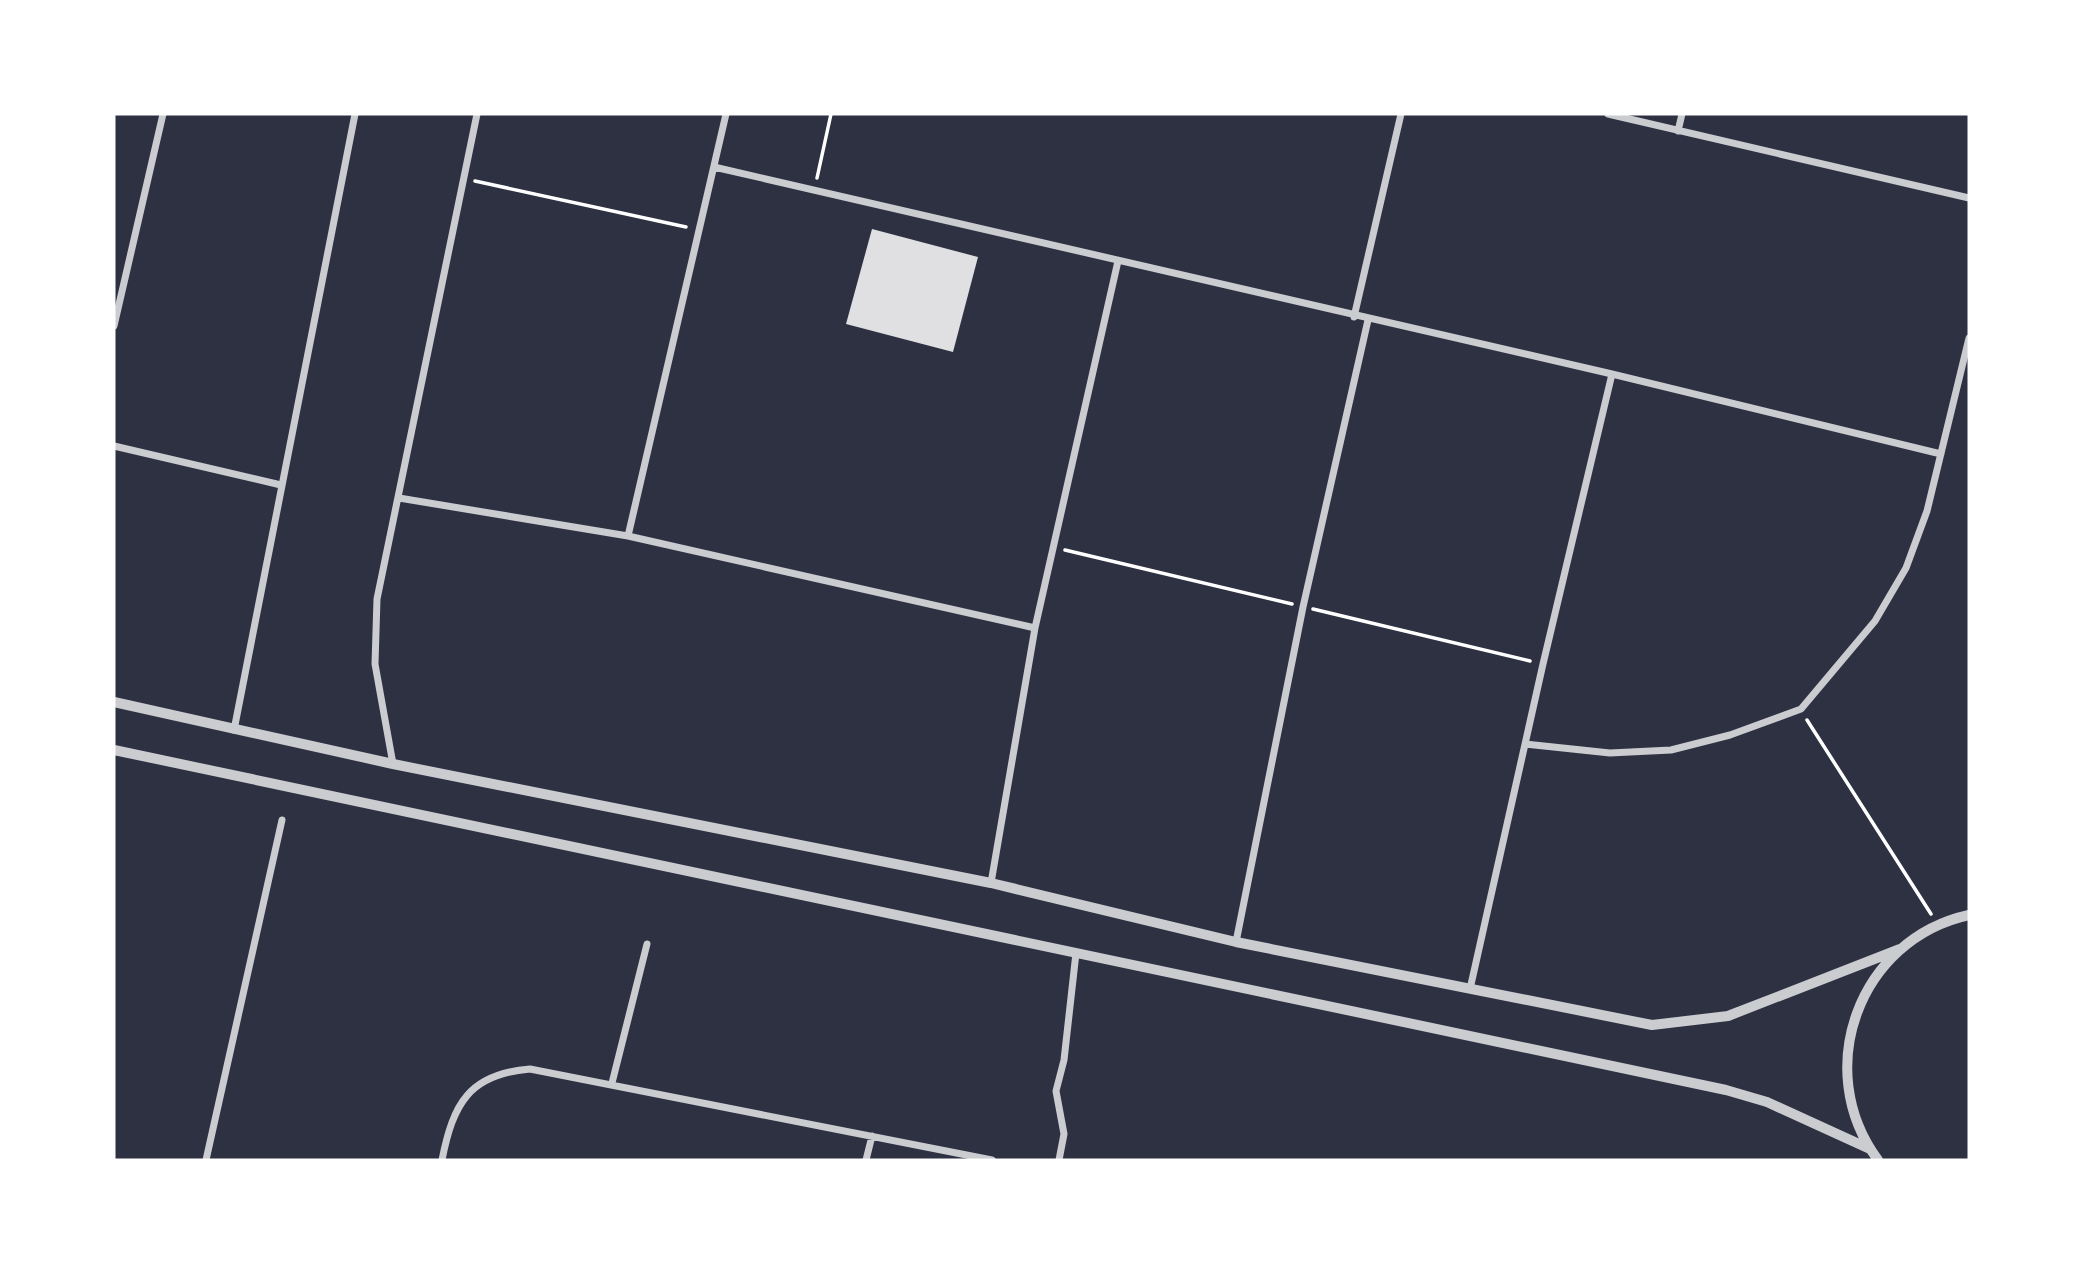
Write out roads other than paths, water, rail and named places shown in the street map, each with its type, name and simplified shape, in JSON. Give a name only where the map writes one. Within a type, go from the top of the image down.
[{"type":"street","points":[[114,326],[163,114]]},
{"type":"street","points":[[234,730],[355,114]]},
{"type":"street","points":[[393,764],[379,697],[374,632],[377,599],[466,179],[477,114]]},
{"type":"street","points":[[628,536],[726,114]]},
{"type":"street","points":[[1354,317],[1401,114]]},
{"type":"street","points":[[1608,114],[1969,198]]},
{"type":"street","points":[[1678,131],[1682,114]]},
{"type":"street","points":[[714,167],[1354,317],[1612,374],[1941,454]]},
{"type":"street","points":[[991,883],[1035,628],[1118,261]]},
{"type":"street","points":[[1236,942],[1303,607],[1368,320]]},
{"type":"street","points":[[1525,744],[1610,753],[1671,750],[1730,735],[1801,709],[1875,621],[1906,568],[1927,511],[1969,338]]},
{"type":"street","points":[[1470,989],[1612,374]]},
{"type":"street","points":[[114,446],[281,485]]},
{"type":"street","points":[[399,498],[628,536],[1035,628]]},
{"type":"street","points":[[114,702],[393,764],[991,883],[1236,942],[1652,1025],[1728,1016],[1900,949],[1938,925],[1963,916],[1969,905]]},
{"type":"street","points":[[114,750],[1726,1090],[1767,1102],[1870,1149]]},
{"type":"street","points":[[206,1160],[282,820]]},
{"type":"street","points":[[612,1083],[647,944]]},
{"type":"street","points":[[1878,1160],[1856,1119],[1847,1088],[1848,1044],[1860,1002],[1884,965],[1900,949]]},
{"type":"street","points":[[1059,1160],[1064,1133],[1056,1091],[1064,1060],[1076,953]]},
{"type":"street","points":[[442,1160],[457,1106],[472,1089],[491,1077],[508,1071],[530,1069],[612,1083],[992,1160]]},
{"type":"street","points":[[866,1160],[872,1136]]}]
